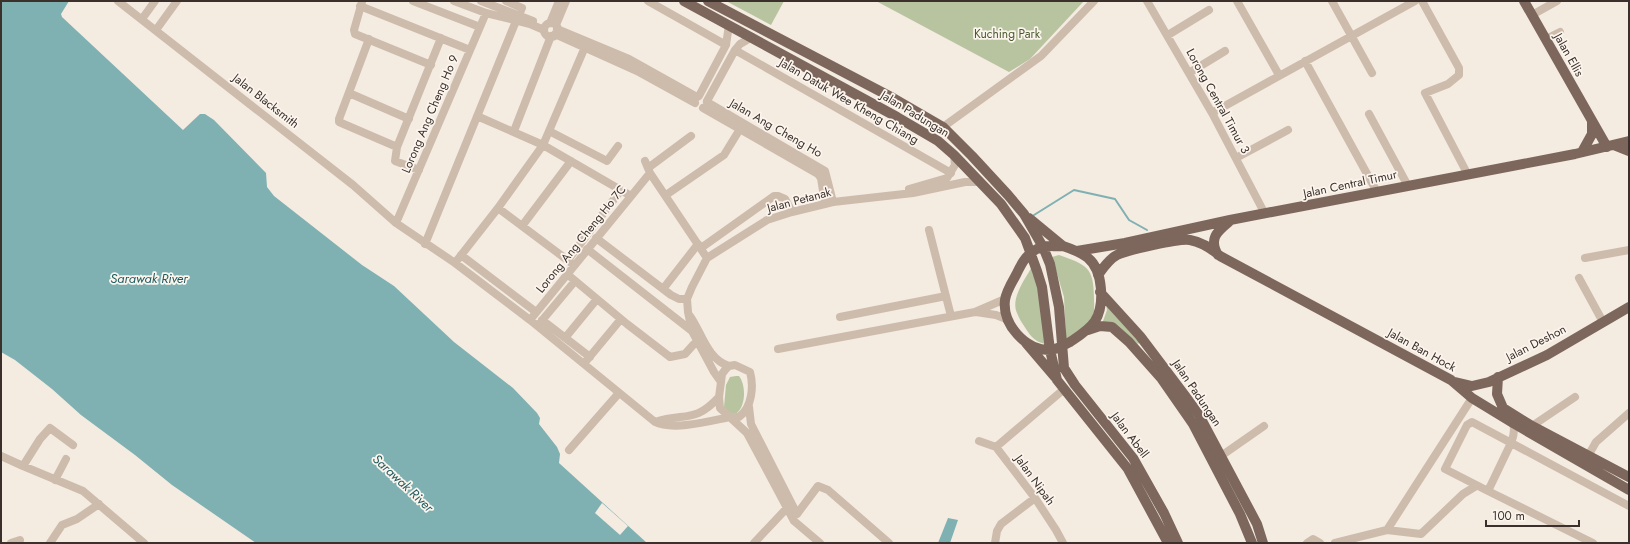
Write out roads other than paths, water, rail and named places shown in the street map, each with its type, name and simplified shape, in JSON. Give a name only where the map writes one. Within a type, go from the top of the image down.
[{"type":"main road","name":"Jalan Padungan","points":[[684,1],[729,24],[897,117],[938,141],[954,155],[1001,204],[1026,238],[1042,287],[1050,350]]},
{"type":"main road","name":"Jalan Padungan","points":[[708,1],[893,98],[943,127],[972,156],[1024,214],[1042,247],[1056,284],[1063,345]]},
{"type":"main road","name":"Jalan Ellis","points":[[1524,1],[1592,121],[1611,146]]},
{"type":"main road","points":[[1582,152],[1589,142],[1592,134],[1592,121]]},
{"type":"main road","name":"Jalan Central Timur","points":[[1077,251],[1125,243],[1230,220],[1468,175],[1629,141]]},
{"type":"main road","points":[[1611,146],[1629,151]]},
{"type":"main road","points":[[1024,214],[1063,246],[1077,251],[1089,258],[1098,275],[1100,292],[1098,314],[1088,330],[1063,345],[1050,350],[1024,341]]},
{"type":"main road","points":[[1218,254],[1213,244],[1213,238],[1215,234],[1230,220]]},
{"type":"main road","points":[[1098,275],[1117,255],[1167,242],[1189,240],[1218,254]]},
{"type":"main road","points":[[1057,380],[1014,331],[1006,319],[1005,299],[1022,261],[1030,253],[1042,247],[1063,246]]},
{"type":"main road","name":"Jalan Ban Hock","points":[[1218,254],[1451,380],[1472,398],[1513,423],[1530,429],[1629,477]]},
{"type":"main road","name":"Jalan Padungan","points":[[1100,292],[1140,336],[1199,415],[1257,524],[1263,543]]},
{"type":"main road","name":"Jalan Deshon","points":[[1451,380],[1472,386],[1489,382],[1547,355],[1629,307]]},
{"type":"main road","name":"Jalan Padungan","points":[[1088,330],[1100,326],[1112,327],[1129,342],[1164,382],[1193,424],[1240,514],[1252,543]]},
{"type":"main road","name":"Jalan Abell","points":[[1063,345],[1064,368],[1069,377],[1133,458],[1164,513],[1178,543]]},
{"type":"main road","name":"Jalan Abell","points":[[1050,350],[1057,380],[1063,390],[1128,469],[1168,543]]},
{"type":"main road","name":"Jalan Ban Hock","points":[[1498,377],[1497,394],[1503,408],[1530,429],[1629,490]]},
{"type":"street","name":"Jalan Blacksmith","points":[[118,1],[353,185],[396,223],[425,244],[456,263],[530,320],[540,323]]},
{"type":"street","points":[[142,19],[155,1]]},
{"type":"street","points":[[156,30],[177,1]]},
{"type":"street","points":[[414,1],[480,27]]},
{"type":"street","name":"Jalan Ang Cheng Ho","points":[[454,1],[486,13],[517,18]]},
{"type":"street","name":"Jalan Ang Cheng Ho","points":[[481,1],[517,18],[629,59],[825,171],[829,203]]},
{"type":"street","points":[[425,244],[522,8],[506,1]]},
{"type":"street","points":[[512,130],[551,30],[559,1]]},
{"type":"street","points":[[551,30],[566,1]]},
{"type":"street","points":[[648,1],[726,45]]},
{"type":"street","points":[[943,127],[1041,56],[1094,1]]},
{"type":"street","name":"Lorong Central Timur 3","points":[[1147,1],[1212,113],[1265,214]]},
{"type":"street","points":[[1237,1],[1279,76]]},
{"type":"street","points":[[1332,1],[1372,73]]},
{"type":"street","points":[[1212,113],[1415,1]]},
{"type":"street","points":[[1422,1],[1459,68],[1459,75],[1455,80],[1425,93],[1468,175]]},
{"type":"street","points":[[1532,15],[1556,1]]},
{"type":"street","points":[[431,65],[369,40],[354,32],[361,3],[470,50]]},
{"type":"street","points":[[1168,35],[1209,10]]},
{"type":"street","name":"Lorong Ang Cheng Ho 9","points":[[396,223],[486,13]]},
{"type":"street","points":[[701,101],[726,45],[729,24]]},
{"type":"street","name":"Jalan Ang Cheng Ho","points":[[551,30],[701,101],[740,129],[818,174],[821,178],[829,203]]},
{"type":"street","points":[[1546,39],[1560,32]]},
{"type":"street","points":[[701,101],[740,44],[752,37]]},
{"type":"street","points":[[419,170],[395,161],[397,147],[441,38]]},
{"type":"street","points":[[369,40],[338,119],[339,122],[397,147]]},
{"type":"street","points":[[456,263],[498,208],[542,145],[585,47]]},
{"type":"street","name":"Jalan Datuk Wee Kheng Chiang","points":[[736,50],[952,173]]},
{"type":"street","points":[[1188,73],[1225,51]]},
{"type":"street","points":[[1305,61],[1377,192]]},
{"type":"street","points":[[349,93],[409,119]]},
{"type":"street","points":[[1369,114],[1408,186]]},
{"type":"street","points":[[477,116],[512,130],[542,145],[631,196]]},
{"type":"street","points":[[666,195],[724,156],[740,129]]},
{"type":"street","points":[[1236,158],[1288,130]]},
{"type":"street","points":[[549,131],[607,160],[618,146]]},
{"type":"street","name":"Lorong Ang Cheng Ho 7C","points":[[530,320],[567,274],[571,262],[587,249],[631,196],[648,167],[691,136]]},
{"type":"street","points":[[952,173],[955,165],[954,155]]},
{"type":"street","points":[[522,226],[571,161]]},
{"type":"street","points":[[648,167],[707,258]]},
{"type":"street","name":"Jalan Petanak","points":[[893,194],[942,181],[952,173]]},
{"type":"street","name":"Jalan Petanak","points":[[721,382],[692,331],[688,312],[687,299],[698,273],[707,258],[766,220],[792,212],[829,203],[935,189],[965,182],[979,182]]},
{"type":"street","points":[[498,208],[571,262],[621,190]]},
{"type":"street","points":[[663,289],[700,246],[774,196],[782,197],[789,203],[792,212]]},
{"type":"street","points":[[929,230],[951,316]]},
{"type":"street","points":[[596,238],[663,289],[678,299],[687,299]]},
{"type":"street","points":[[587,249],[692,331]]},
{"type":"street","points":[[1585,258],[1629,250]]},
{"type":"street","points":[[461,255],[536,312]]},
{"type":"street","points":[[567,274],[670,357],[685,354],[694,344],[698,342]]},
{"type":"street","points":[[1579,278],[1602,322]]},
{"type":"street","points":[[540,323],[575,281]]},
{"type":"street","points":[[840,317],[946,296]]},
{"type":"street","points":[[565,338],[597,299]]},
{"type":"street","points":[[778,349],[975,312],[1005,299]]},
{"type":"street","name":"Jalan Petanak","points":[[688,312],[698,327],[712,355],[718,361],[730,366]]},
{"type":"street","points":[[975,312],[996,315],[1006,319]]},
{"type":"street","points":[[584,364],[621,319]]},
{"type":"street","points":[[540,323],[565,338],[590,357]]},
{"type":"street","points":[[540,323],[584,364],[619,393],[663,426],[676,426],[730,417],[739,417],[749,406]]},
{"type":"street","points":[[804,527],[751,424],[749,406],[752,383],[750,372],[741,366],[730,366],[722,374],[719,397],[720,408],[750,437],[794,521],[804,527],[820,543]]},
{"type":"street","points":[[979,441],[996,447],[1063,390]]},
{"type":"street","points":[[569,450],[619,393]]},
{"type":"street","points":[[656,422],[664,419],[696,415],[708,408],[719,397]]},
{"type":"street","points":[[1488,491],[1518,433],[1530,429],[1575,397]]},
{"type":"street","points":[[1387,530],[1472,398]]},
{"type":"street","points":[[1588,456],[1596,442],[1629,413]]},
{"type":"street","points":[[1593,543],[1476,486],[1445,469],[1467,425],[1472,422],[1512,442],[1629,506]]},
{"type":"street","points":[[1512,442],[1514,430],[1513,423]]},
{"type":"street","points":[[1221,456],[1264,426]]},
{"type":"street","points":[[22,466],[40,439],[50,428],[72,445]]},
{"type":"street","name":"Jalan Nipah","points":[[996,447],[1035,498],[1063,543]]},
{"type":"street","points":[[1,456],[83,491],[139,541]]},
{"type":"street","points":[[55,480],[66,459]]},
{"type":"street","points":[[797,514],[818,486],[828,490],[889,543]]},
{"type":"street","points":[[1335,543],[1387,530],[1421,534],[1463,494],[1476,486]]},
{"type":"street","points":[[995,543],[997,531],[1001,524],[1035,498]]},
{"type":"street","points":[[50,543],[53,536],[62,525],[77,520],[99,504]]},
{"type":"street","points":[[754,543],[788,508]]},
{"type":"street","points":[[1307,543],[1313,539],[1320,543]]},
{"type":"street","points":[[11,543],[20,540]]},
{"type":"water","name":"Sarawak River","points":[[1,1],[69,1],[61,14],[62,17],[183,130],[200,114],[205,114],[214,120],[266,173],[267,187],[274,196],[362,265],[394,286],[454,342],[513,388],[537,413],[540,418],[539,424],[557,447],[560,454],[559,463],[647,543],[256,543],[172,485],[135,455],[81,415],[52,389],[15,360],[1,352]]},
{"type":"water","points":[[948,518],[958,520],[950,543],[938,543]]},
{"type":"waterway","points":[[1034,215],[1074,190],[1115,199],[1129,220],[1147,230]]},
{"type":"park label","name":"Kuching Park","points":[[1007,34]]}]
